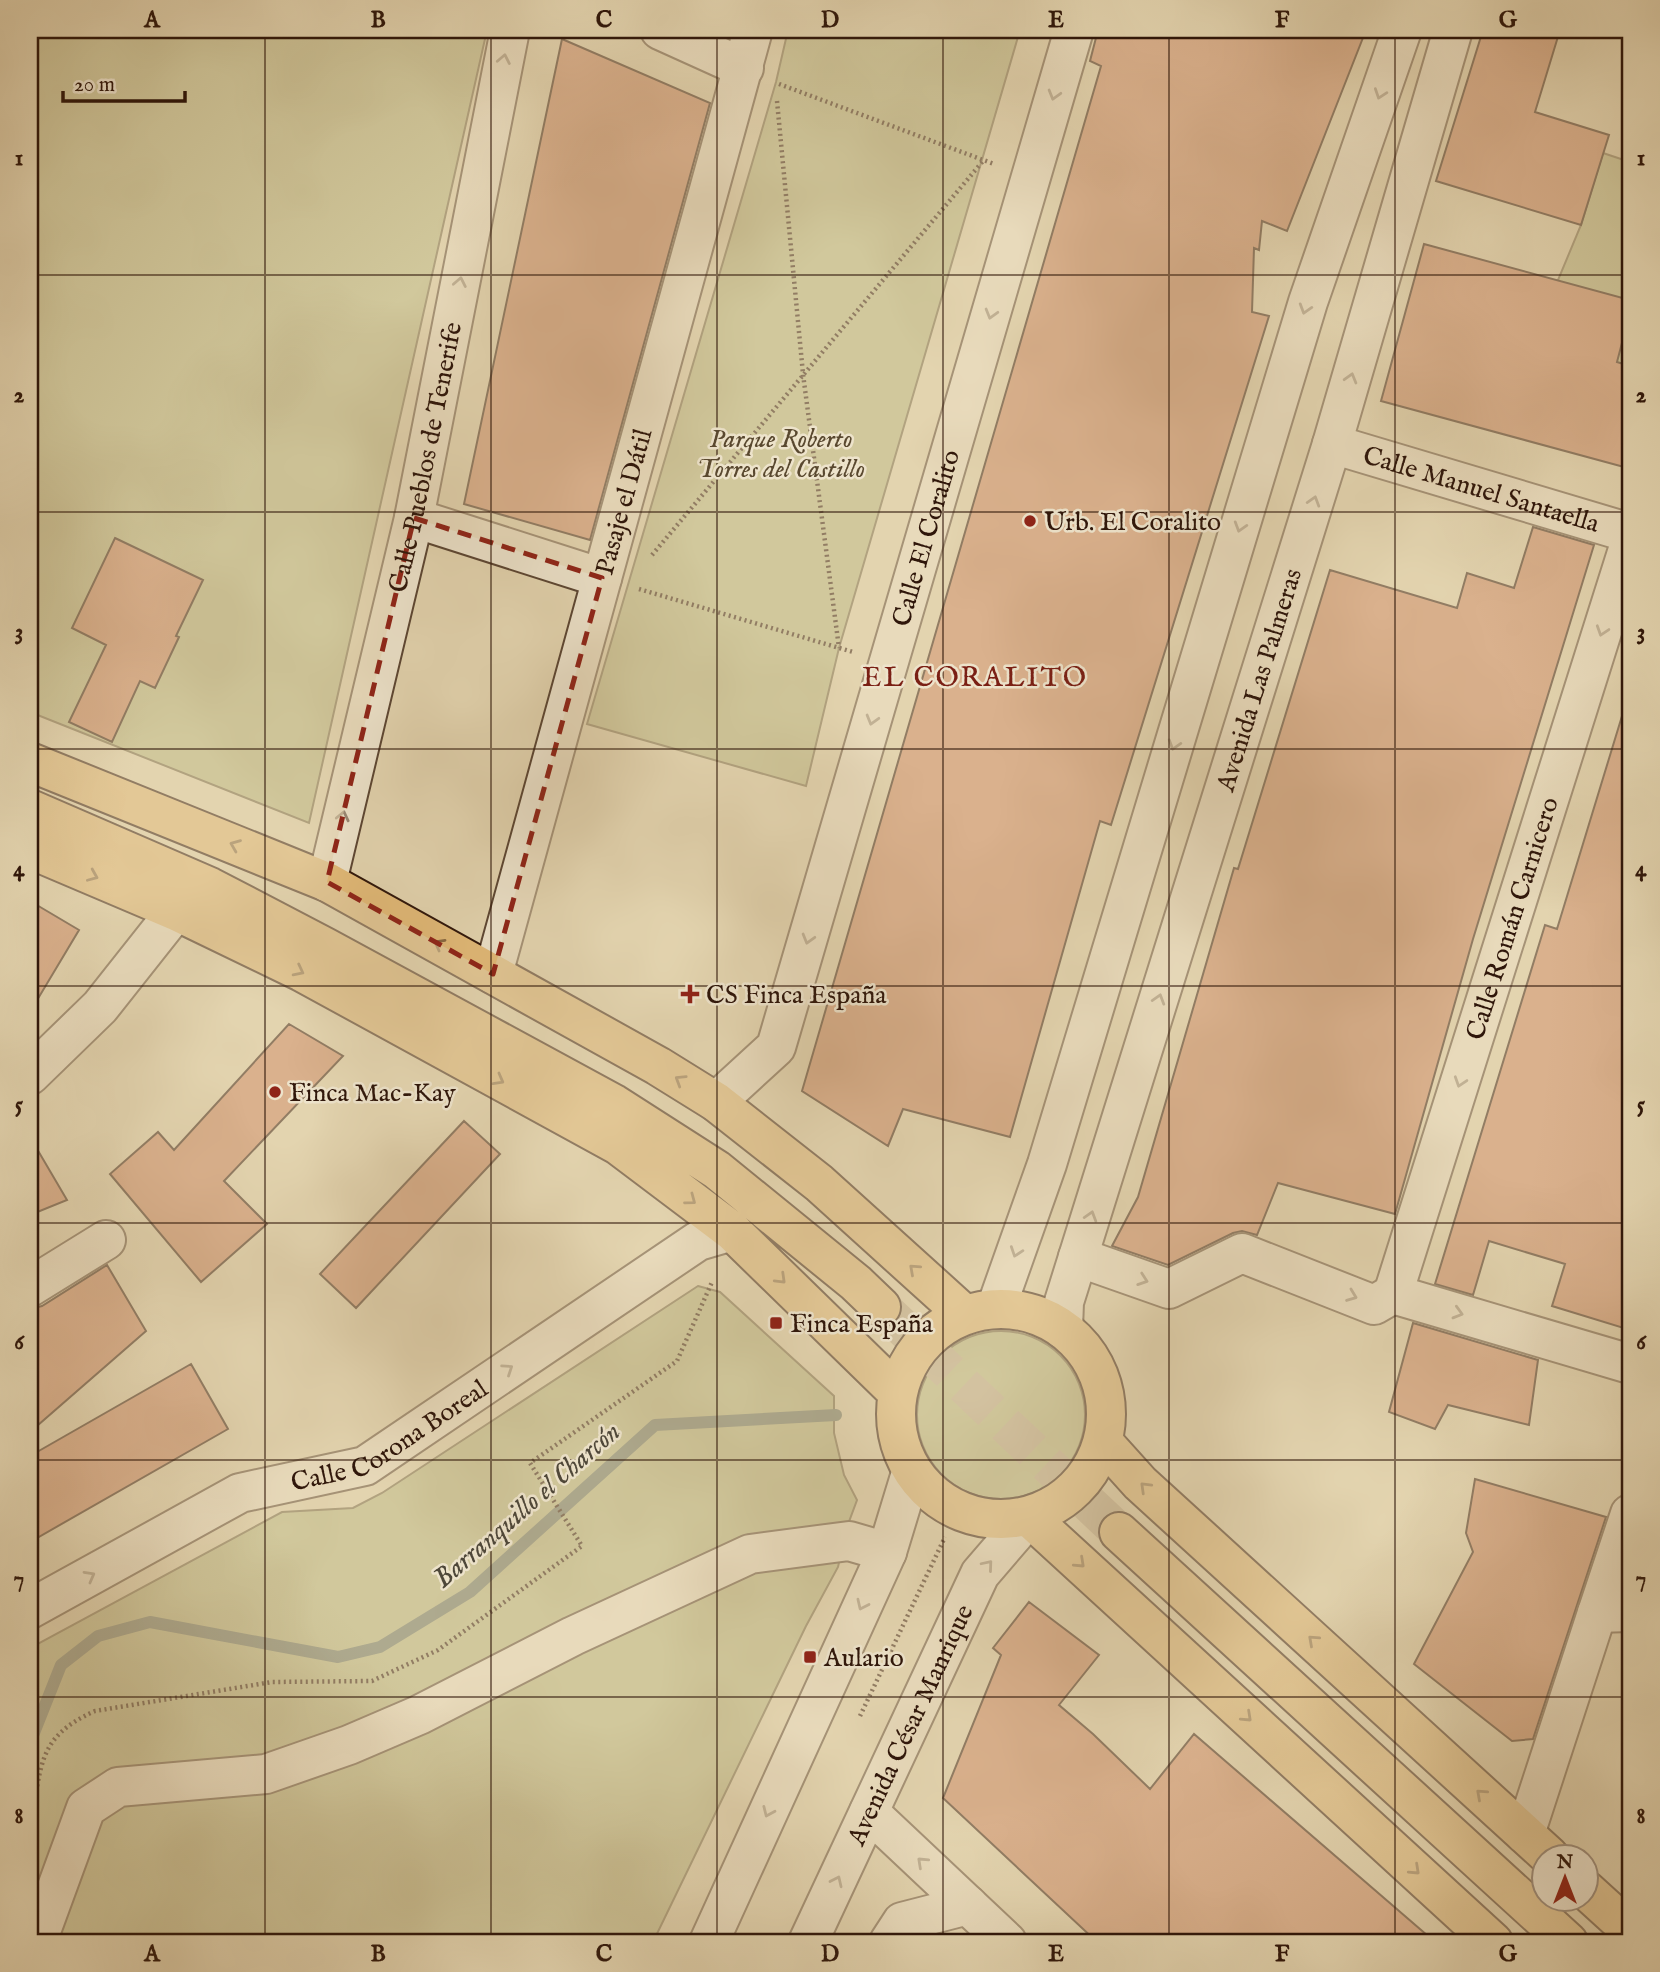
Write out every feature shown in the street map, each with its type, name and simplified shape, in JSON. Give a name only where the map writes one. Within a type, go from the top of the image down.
[{"type":"main road","points":[[30,762],[327,882],[658,1066],[716,1102],[980,1311]]},
{"type":"main road","points":[[30,809],[221,893],[614,1104],[717,1170],[856,1283],[881,1307]]},
{"type":"main road","points":[[30,849],[176,911],[302,972],[618,1145],[732,1231],[897,1392]]},
{"type":"main road","points":[[980,1311],[1034,1313],[1063,1329],[1082,1345],[1105,1392],[1104,1443],[1092,1470],[1060,1503],[1029,1517],[995,1520],[955,1510],[911,1472],[895,1431],[897,1392],[907,1363],[934,1332],[980,1311]]},
{"type":"main road","points":[[1104,1443],[1140,1483],[1534,1842]]},
{"type":"main road","points":[[1029,1517],[1493,1942]]},
{"type":"main road","points":[[1119,1532],[1568,1942]]},
{"type":"main road","points":[[1600,1902],[1630,1930]]},
{"type":"street","name":"Calle Pueblos de Tenerife","points":[[327,882],[414,518],[510,30]]},
{"type":"street","points":[[660,30],[744,68]]},
{"type":"street","name":"Pasaje el Dátil","points":[[493,974],[614,582],[753,30]]},
{"type":"street","name":"Calle El Coralito","points":[[716,1102],[776,1047],[1073,30]]},
{"type":"street","points":[[980,1311],[1047,1164],[1308,302],[1402,30]]},
{"type":"street","name":"Avenida Las Palmeras","points":[[1063,1329],[1064,1302],[1332,444],[1453,30]]},
{"type":"street","name":"Calle Manuel Santaella","points":[[1332,444],[1630,533]]},
{"type":"street","points":[[414,518],[614,582]]},
{"type":"street","name":"Calle Román Carnicero","points":[[1393,1294],[1630,543]]},
{"type":"street","points":[[30,1075],[100,1007],[176,911]]},
{"type":"street","points":[[30,1043],[100,1007]]},
{"type":"street","name":"Calle Corona Boreal","points":[[30,1609],[240,1493],[365,1466],[698,1241],[732,1231]]},
{"type":"street","points":[[30,1287],[106,1240]]},
{"type":"street","points":[[1078,1258],[1170,1289],[1242,1253],[1374,1305],[1393,1294],[1630,1364]]},
{"type":"street","points":[[709,1942],[887,1552],[911,1472]]},
{"type":"street","points":[[1613,1613],[1630,1514]]},
{"type":"street","name":"Avenida César Manrique","points":[[808,1942],[980,1574],[1029,1517]]},
{"type":"street","points":[[37,1942],[86,1808],[118,1787],[266,1774],[349,1745],[419,1714],[573,1636],[750,1554],[849,1541],[887,1552]]},
{"type":"street","points":[[1538,1842],[1630,1564]]},
{"type":"street","points":[[869,1812],[1007,1942]]},
{"type":"street","points":[[889,1942],[902,1922],[968,1905]]},
{"type":"path","points":[[839,648],[803,374],[776,82],[983,161],[1031,175]]},
{"type":"path","points":[[889,663],[614,582],[803,374],[983,161]]},
{"type":"path","points":[[30,1824],[39,1766],[57,1734],[75,1720],[95,1711],[272,1682],[372,1681],[438,1650],[582,1546],[530,1463],[677,1361],[712,1281]]},
{"type":"path","points":[[859,1718],[945,1536]]},
{"type":"highlighted area","points":[[414,518],[602,578],[493,974],[327,882]]},
{"type":"green space","points":[[30,30],[487,30],[309,823],[30,712]]},
{"type":"green space","name":"Parque Roberto Torres del Castillo","points":[[788,30],[1020,30],[839,648],[806,786],[587,724],[776,82]]},
{"type":"green space","points":[[1603,153],[1630,162],[1630,366],[1541,341],[1558,280],[1581,225]]},
{"type":"green space","points":[[698,1286],[720,1292],[834,1396],[834,1433],[844,1475],[857,1500],[847,1527],[838,1567],[806,1626],[653,1942],[30,1942],[30,1648],[282,1512],[353,1508],[382,1493]]},
{"type":"green space","points":[[1001,1331],[1033,1338],[1048,1345],[1060,1356],[1071,1368],[1078,1383],[1085,1415],[1078,1447],[1071,1462],[1060,1474],[1048,1485],[1033,1492],[1001,1499],[969,1492],[954,1485],[942,1474],[931,1462],[924,1447],[917,1415],[924,1383],[931,1368],[942,1356],[954,1345],[969,1338]]},
{"type":"building","points":[[1098,30],[1366,30],[1287,231],[1262,221],[1259,250],[1254,248],[1252,312],[1269,316],[1111,825],[1100,821],[1010,1137],[903,1109],[888,1146],[802,1091],[1101,66],[1090,61]]},
{"type":"building","points":[[1483,30],[1560,30],[1535,112],[1609,135],[1581,225],[1436,181]]},
{"type":"building","points":[[562,39],[710,103],[590,540],[464,504]]},
{"type":"building","points":[[1424,244],[1630,300],[1630,312],[1617,362],[1630,366],[1630,444],[1624,467],[1381,401]]},
{"type":"building","points":[[1533,527],[1594,545],[1473,939],[1395,1214],[1278,1183],[1257,1235],[1242,1231],[1233,1233],[1168,1265],[1112,1246],[1138,1197],[1234,868],[1238,869],[1330,570],[1457,608],[1467,573],[1514,588]]},
{"type":"building","points":[[115,538],[203,580],[155,688],[140,681],[112,742],[69,722],[106,645],[72,628]]},
{"type":"building","points":[[1622,716],[1630,717],[1630,1330],[1552,1306],[1565,1264],[1489,1241],[1473,1295],[1435,1284],[1545,925],[1557,929]]},
{"type":"building","points":[[30,901],[79,930],[30,1012]]},
{"type":"building","points":[[289,1024],[343,1056],[224,1181],[267,1224],[201,1282],[110,1174],[158,1132],[174,1150]]},
{"type":"building","points":[[464,1121],[500,1154],[356,1308],[320,1274]]},
{"type":"building","points":[[30,1137],[67,1200],[30,1215]]},
{"type":"building","points":[[107,1265],[146,1331],[30,1432],[30,1309],[42,1306]]},
{"type":"building","points":[[1413,1323],[1538,1360],[1529,1425],[1448,1405],[1435,1429],[1389,1412]]},
{"type":"building","points":[[191,1364],[228,1429],[30,1542],[30,1456]]},
{"type":"building","points":[[1475,1479],[1606,1517],[1533,1739],[1512,1741],[1414,1664],[1473,1552],[1466,1533]]},
{"type":"building","points":[[1029,1602],[1099,1655],[1059,1705],[1150,1789],[1194,1734],[1435,1942],[1097,1942],[943,1798],[1001,1655],[993,1648]]},
{"type":"waterway","name":"Barranquillo el Charcón","points":[[30,1743],[61,1665],[98,1636],[150,1622],[338,1657],[380,1647],[470,1592],[655,1425],[836,1415]]},
{"type":"tunnel","points":[[881,1307],[1119,1532]]},
{"type":"place","name":"Urb. El Coralito","points":[[1030,521]]},
{"type":"place","name":"CS Finca España","points":[[690,994]]},
{"type":"place","name":"Finca Mac-Kay","points":[[275,1092]]},
{"type":"place","name":"Finca España","points":[[776,1323]]},
{"type":"place","name":"Aulario","points":[[810,1657]]},
{"type":"district","name":"EL CORALITO","points":[[975,676]]}]
